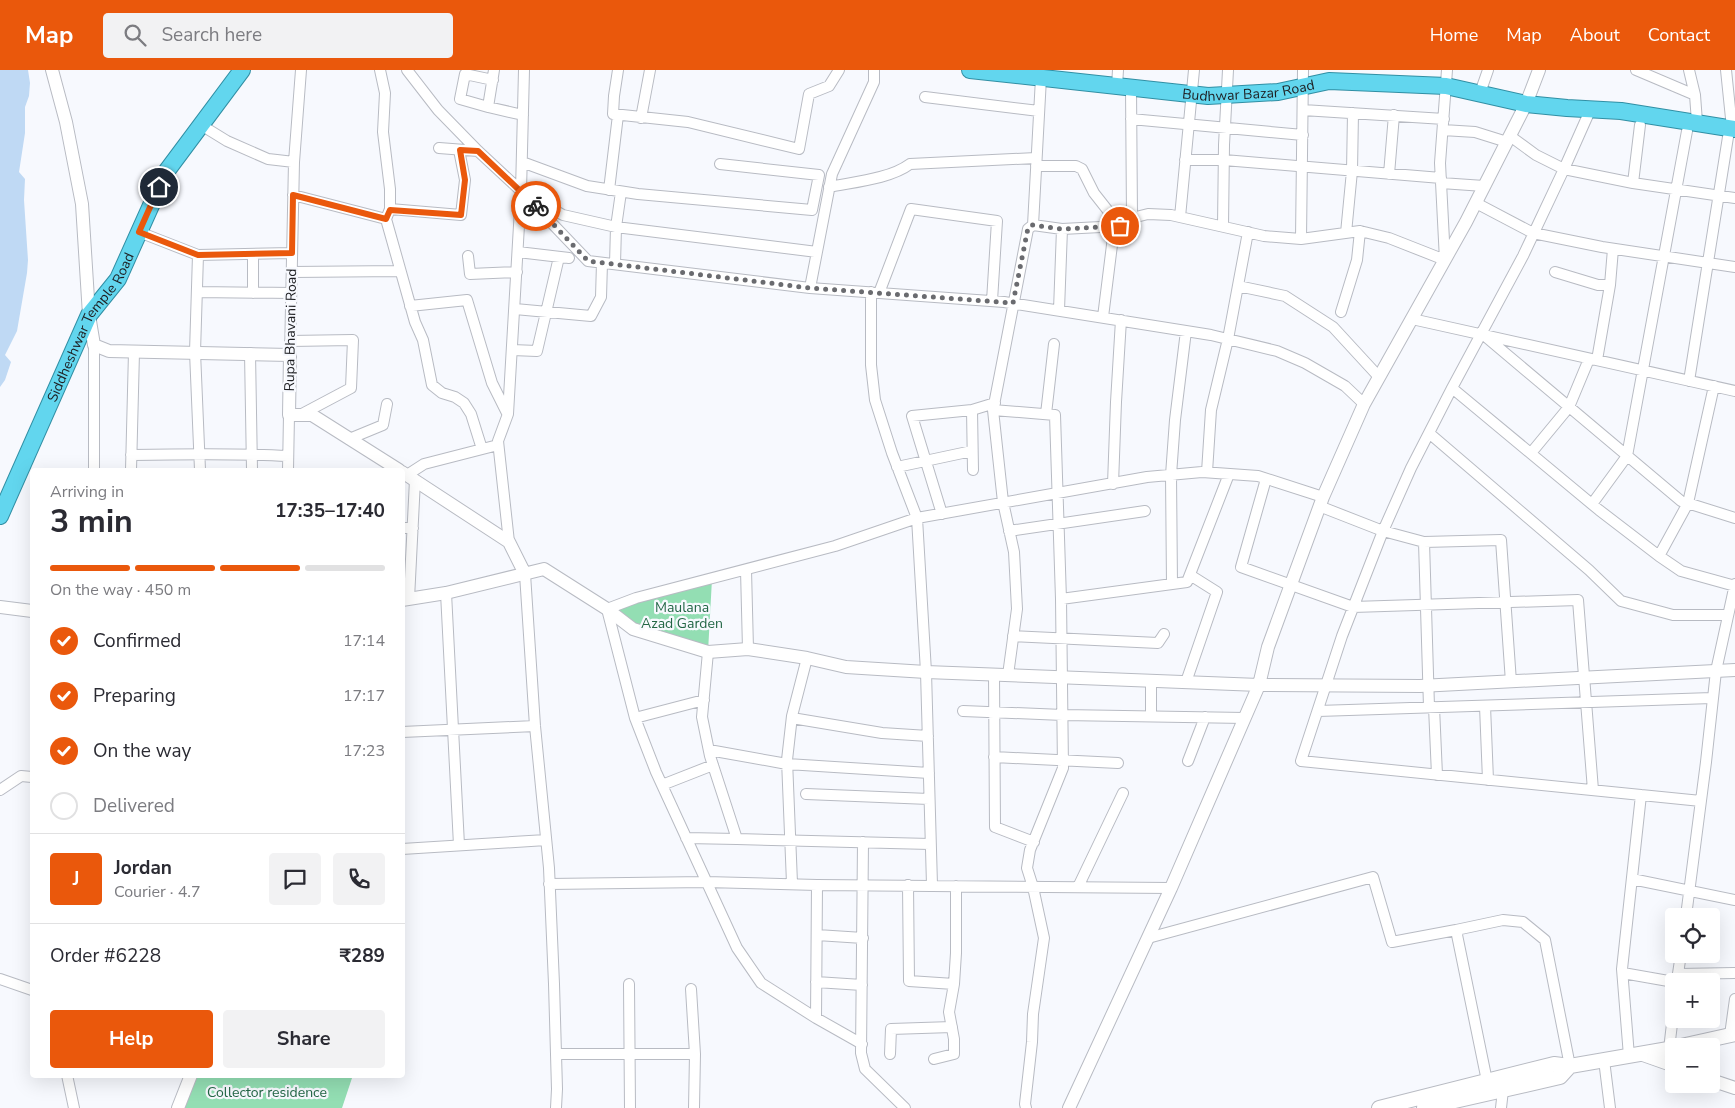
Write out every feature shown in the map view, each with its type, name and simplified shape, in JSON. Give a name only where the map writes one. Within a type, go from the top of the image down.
[{"type":"highway","name":"Siddheshwar Temple Road","points":[[0,516],[90,315],[118,279],[166,172],[242,70]]},
{"type":"highway","name":"Budhwar Bazar Road","points":[[970,70],[1122,81],[1208,96],[1278,92],[1303,78],[1328,81],[1446,86],[1526,104],[1567,108]]},
{"type":"highway","points":[[1567,108],[1621,111],[1733,133]]},
{"type":"highway","points":[[1567,108],[1607,120],[1640,125],[1692,126]]},
{"type":"main road","points":[[1719,1038],[1733,1035]]},
{"type":"main road","points":[[1379,1108],[1554,1064],[1570,1066],[1665,1050]]},
{"type":"main road","points":[[1424,1108],[1560,1076],[1570,1066]]},
{"type":"street","points":[[52,70],[66,122],[82,204],[94,345],[94,468]]},
{"type":"street","name":"Rupa Bhavani Road","points":[[288,468],[294,416],[290,342],[294,162],[301,70]]},
{"type":"street","points":[[380,70],[385,93],[382,132],[390,189],[388,214],[400,271],[410,306],[423,340],[432,385],[442,393],[464,403],[471,414],[482,449]]},
{"type":"street","points":[[407,70],[438,110],[521,191],[588,261],[810,288],[1013,303],[1186,331],[1276,351],[1305,363],[1345,386],[1364,404]]},
{"type":"street","points":[[524,70],[521,191],[508,414],[498,445],[510,542],[525,574],[535,726],[549,884],[556,1054],[556,1108]]},
{"type":"street","points":[[618,70],[613,114],[688,122],[799,149],[809,94],[830,86],[839,70]]},
{"type":"street","points":[[641,118],[650,70]]},
{"type":"street","points":[[810,288],[832,174],[874,82],[874,70]]},
{"type":"street","points":[[1180,217],[1194,70]]},
{"type":"street","points":[[1223,226],[1228,70]]},
{"type":"street","points":[[1445,260],[1440,163],[1447,70]]},
{"type":"street","points":[[1480,93],[1488,70]]},
{"type":"street","points":[[1069,1108],[1171,888],[1259,685],[1268,647],[1321,502],[1364,404],[1476,203],[1526,104],[1539,70]]},
{"type":"street","points":[[1636,70],[1695,95]]},
{"type":"street","points":[[1592,504],[1627,456],[1676,189],[1692,126],[1695,95],[1689,70]]},
{"type":"street","points":[[1689,381],[1720,196],[1733,133],[1726,70]]},
{"type":"street","points":[[488,108],[494,75],[465,74],[460,99],[488,108],[523,115]]},
{"type":"street","points":[[1008,675],[1017,610],[1014,552],[1004,502],[994,407],[1028,228],[1032,225],[1039,111],[1034,75]]},
{"type":"street","points":[[1301,239],[1303,78]]},
{"type":"street","points":[[1122,81],[1131,119],[1132,218]]},
{"type":"street","points":[[925,97],[1039,111]]},
{"type":"street","points":[[1303,110],[1444,119]]},
{"type":"street","points":[[1346,233],[1352,171],[1353,113]]},
{"type":"street","points":[[609,190],[618,115]]},
{"type":"street","points":[[1588,115],[1533,233],[1482,335],[1429,433],[1382,530],[1342,636],[1301,761],[1701,801]]},
{"type":"street","points":[[1390,174],[1394,116]]},
{"type":"street","points":[[1131,119],[1303,135]]},
{"type":"street","points":[[201,125],[227,141],[268,159],[294,162]]},
{"type":"street","points":[[1634,183],[1640,125]]},
{"type":"street","points":[[1443,130],[1475,132],[1509,139],[1564,169],[1634,183],[1735,198]]},
{"type":"street","points":[[440,148],[478,151]]},
{"type":"street","points":[[293,195],[388,214],[461,215],[465,180],[460,150]]},
{"type":"street","points":[[1185,160],[1224,160],[1390,174],[1484,186]]},
{"type":"street","points":[[522,162],[587,186],[621,192],[812,210],[819,175],[720,164]]},
{"type":"street","points":[[829,187],[886,174],[903,169],[910,164],[1036,162],[1076,166],[1082,169],[1094,193],[1120,226]]},
{"type":"street","points":[[521,191],[563,215],[616,227],[817,252]]},
{"type":"street","points":[[615,264],[616,227],[621,192]]},
{"type":"street","points":[[1476,203],[1533,233],[1612,249],[1735,267]]},
{"type":"street","points":[[932,885],[926,672],[918,518],[875,400],[871,364],[875,293],[911,209],[997,221],[992,301]]},
{"type":"street","points":[[1103,317],[1113,236],[1120,226],[1132,218],[1148,214],[1180,217],[1264,236],[1301,239],[1360,231],[1390,238],[1445,260]]},
{"type":"street","points":[[1032,225],[1062,229],[1120,226]]},
{"type":"street","points":[[1059,310],[1062,229]]},
{"type":"street","points":[[1341,312],[1357,260],[1360,231]]},
{"type":"street","points":[[139,232],[198,255],[292,253]]},
{"type":"street","points":[[1207,472],[1211,410],[1228,339],[1248,232]]},
{"type":"street","points":[[1531,453],[1569,407],[1593,360],[1610,284],[1612,249]]},
{"type":"street","points":[[512,350],[537,351],[546,312],[564,258],[518,252]]},
{"type":"street","points":[[253,293],[254,254]]},
{"type":"street","points":[[198,255],[195,352],[200,468]]},
{"type":"street","points":[[468,256],[470,274],[517,272]]},
{"type":"street","points":[[515,309],[590,316],[601,296],[602,263]]},
{"type":"street","points":[[292,272],[400,271]]},
{"type":"street","points":[[1555,272],[1598,284],[1610,284]]},
{"type":"street","points":[[1238,286],[1285,296],[1334,327],[1379,377]]},
{"type":"street","points":[[197,292],[291,293]]},
{"type":"street","points":[[410,306],[467,300],[492,383],[508,414]]},
{"type":"street","points":[[1412,319],[1689,381],[1735,388]]},
{"type":"street","points":[[1113,484],[1121,320]]},
{"type":"street","points":[[1172,584],[1171,475],[1175,420],[1186,331]]},
{"type":"street","points":[[1482,335],[1681,501],[1735,518]]},
{"type":"street","points":[[290,342],[353,340],[350,388],[294,416]]},
{"type":"street","points":[[1046,414],[1054,344]]},
{"type":"street","points":[[94,345],[109,351],[290,355]]},
{"type":"street","points":[[131,468],[134,352]]},
{"type":"street","points":[[250,353],[252,468]]},
{"type":"street","points":[[1659,556],[1688,503],[1714,386]]},
{"type":"street","points":[[1452,388],[1592,504],[1659,556],[1681,571],[1735,585],[1716,671],[1687,908]]},
{"type":"street","points":[[349,439],[383,425],[387,404]]},
{"type":"street","points":[[942,514],[912,416],[994,407],[1055,415],[1063,677],[1063,768],[1030,850],[1027,868],[1044,938],[1033,1014],[1026,1108]]},
{"type":"street","points":[[972,410],[973,470]]},
{"type":"street","points":[[294,416],[312,415],[349,439],[381,465]]},
{"type":"street","points":[[1429,433],[1589,570],[1621,601],[1673,615],[1728,615]]},
{"type":"street","points":[[406,475],[424,464],[498,445]]},
{"type":"street","points":[[898,467],[972,451]]},
{"type":"street","points":[[131,455],[199,453],[288,456]]},
{"type":"street","points":[[607,609],[636,598],[835,546],[918,518],[1148,477],[1207,472],[1258,476],[1382,530],[1424,542],[1501,540],[1511,682]]},
{"type":"street","points":[[1061,599],[1187,582],[1229,474]]},
{"type":"street","points":[[406,475],[510,542]]},
{"type":"street","points":[[406,475],[408,528],[406,600],[446,593],[544,569],[607,609],[633,629],[708,652],[748,649],[807,658],[846,667],[926,672],[1259,685],[1428,686],[1735,670]]},
{"type":"street","points":[[1266,479],[1241,567],[1353,607],[1578,600],[1593,790]]},
{"type":"street","points":[[1009,531],[1146,511]]},
{"type":"street","points":[[1424,542],[1428,686],[1437,775]]},
{"type":"street","points":[[746,570],[748,649]]},
{"type":"street","points":[[1186,682],[1217,592],[1190,575]]},
{"type":"street","points":[[446,593],[459,845]]},
{"type":"street","points":[[0,607],[30,610]]},
{"type":"street","points":[[607,609],[635,718],[662,785],[736,948],[761,983],[816,1018],[862,1044]]},
{"type":"street","points":[[1013,636],[1158,644],[1164,634]]},
{"type":"street","points":[[708,652],[702,717],[713,765],[737,839]]},
{"type":"street","points":[[792,884],[787,764],[792,718],[807,658]]},
{"type":"street","points":[[994,675],[995,828],[1034,842]]},
{"type":"street","points":[[1151,680],[1151,716]]},
{"type":"street","points":[[1318,711],[1712,698]]},
{"type":"street","points":[[635,718],[704,700]]},
{"type":"street","points":[[1484,706],[1488,780]]},
{"type":"street","points":[[963,710],[1063,715],[1245,718]]},
{"type":"street","points":[[792,718],[882,733],[928,736]]},
{"type":"street","points":[[1188,761],[1205,718]]},
{"type":"street","points":[[405,732],[535,726]]},
{"type":"street","points":[[709,750],[787,764],[928,773]]},
{"type":"street","points":[[994,757],[1118,763]]},
{"type":"street","points":[[662,785],[713,765]]},
{"type":"street","points":[[0,790],[21,776],[30,777]]},
{"type":"street","points":[[1078,887],[1123,793]]},
{"type":"street","points":[[806,794],[929,799]]},
{"type":"street","points":[[1641,795],[1623,973],[1634,1055],[1665,1064]]},
{"type":"street","points":[[686,838],[930,844]]},
{"type":"street","points":[[405,849],[546,840]]},
{"type":"street","points":[[863,842],[861,1054],[865,1069],[905,1108]]},
{"type":"street","points":[[1148,938],[1373,877],[1392,942],[1503,920],[1523,922],[1546,940],[1570,1066]]},
{"type":"street","points":[[1632,879],[1735,900]]},
{"type":"street","points":[[549,884],[706,882],[817,885],[1171,888]]},
{"type":"street","points":[[816,1018],[817,885]]},
{"type":"street","points":[[908,885],[909,981],[954,984]]},
{"type":"street","points":[[934,1059],[954,1054],[954,1039],[949,1012],[954,984],[956,953],[956,886]]},
{"type":"street","points":[[1456,930],[1487,1081]]},
{"type":"street","points":[[817,935],[863,938]]},
{"type":"street","points":[[1623,973],[1665,978]]},
{"type":"street","points":[[1720,975],[1735,973]]},
{"type":"street","points":[[0,979],[30,989]]},
{"type":"street","points":[[816,982],[862,985]]},
{"type":"street","points":[[629,984],[630,1108]]},
{"type":"street","points":[[691,989],[695,1054],[694,1108]]},
{"type":"street","points":[[1733,1035],[1735,999]]},
{"type":"street","points":[[890,1054],[891,1029],[952,1027]]},
{"type":"street","points":[[556,1054],[695,1054]]},
{"type":"street","points":[[1604,1060],[1610,1108]]},
{"type":"street","points":[[68,1078],[74,1108]]},
{"type":"street","points":[[178,1108],[190,1078]]},
{"type":"street","points":[[1720,1083],[1735,1088]]},
{"type":"street","points":[[1501,1108],[1503,1090]]},
{"type":"green space","name":"Maulana Azad Garden","points":[[712,579],[708,652],[633,629],[607,609]]},
{"type":"green space","name":"Collector residence","points":[[191,1078],[352,1078],[342,1108],[180,1108]]},
{"type":"water","points":[[0,70],[28,70],[30,83],[29,96],[25,107],[25,133],[19,172],[25,179],[27,273],[17,331],[5,355],[11,362],[5,380],[0,387]]},
{"type":"way so far","points":[[536,206],[588,261],[810,288],[1013,303],[1028,228],[1032,225],[1062,229],[1120,226]]},
{"type":"route","points":[[159,187],[139,232],[198,255],[292,253],[293,195],[386,219],[390,210],[461,215],[465,180],[460,150],[478,151],[536,206]]}]
